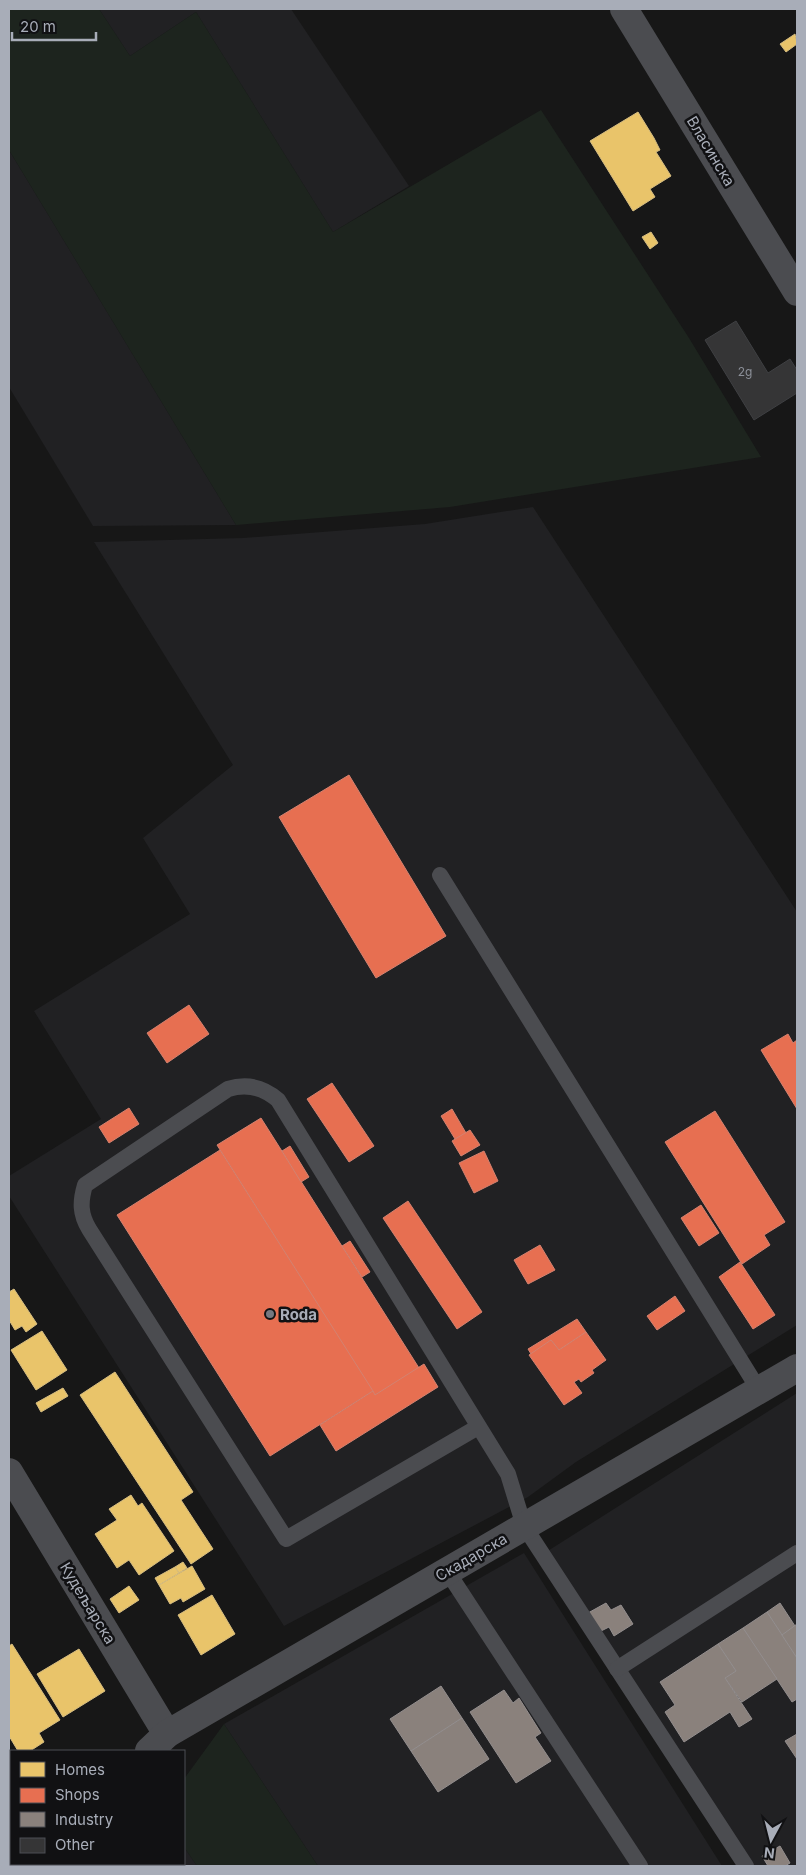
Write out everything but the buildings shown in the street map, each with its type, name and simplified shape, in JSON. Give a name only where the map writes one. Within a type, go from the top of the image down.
[{"type":"street","name":"Власинска","points":[[624,9],[797,292]]},
{"type":"street","name":"Скадарска","points":[[158,1742],[447,1570],[797,1368]]},
{"type":"street","name":"Кудељарска","points":[[9,1472],[158,1742]]},
{"type":"lane","points":[[440,876],[759,1390]]},
{"type":"lane","points":[[478,1428],[286,1539],[89,1229],[81,1210],[81,1198],[85,1185],[228,1089],[249,1086],[270,1093],[278,1100],[508,1474],[524,1526],[746,1866]]},
{"type":"lane","points":[[617,1669],[797,1553]]},
{"type":"lane","points":[[447,1570],[640,1866]]},
{"type":"shaded area","points":[[9,9],[99,9],[130,56],[196,12],[333,232],[541,110],[689,338],[761,457],[450,507],[236,525],[9,150]]},
{"type":"shaded area","points":[[99,9],[291,9],[409,186],[333,232],[196,12],[130,56]]},
{"type":"shaded area","points":[[9,150],[236,525],[93,526],[9,387]]},
{"type":"shaded area","points":[[533,507],[797,912],[797,1325],[576,1462],[528,1497],[284,1626],[9,1196],[9,1176],[101,1119],[34,1011],[190,914],[143,838],[233,765],[94,542],[243,538],[425,524]]},
{"type":"shaded area","points":[[797,1393],[797,1866],[742,1866],[543,1554]]},
{"type":"shaded area","points":[[524,1553],[722,1866],[318,1866],[224,1724]]},
{"type":"shaded area","points":[[224,1724],[318,1866],[197,1866],[185,1848],[185,1778]]},
{"type":"shaded area","points":[[185,1848],[197,1866],[79,1866],[185,1865]]},
{"type":"place","name":"Roda","points":[[270,1314]]}]
